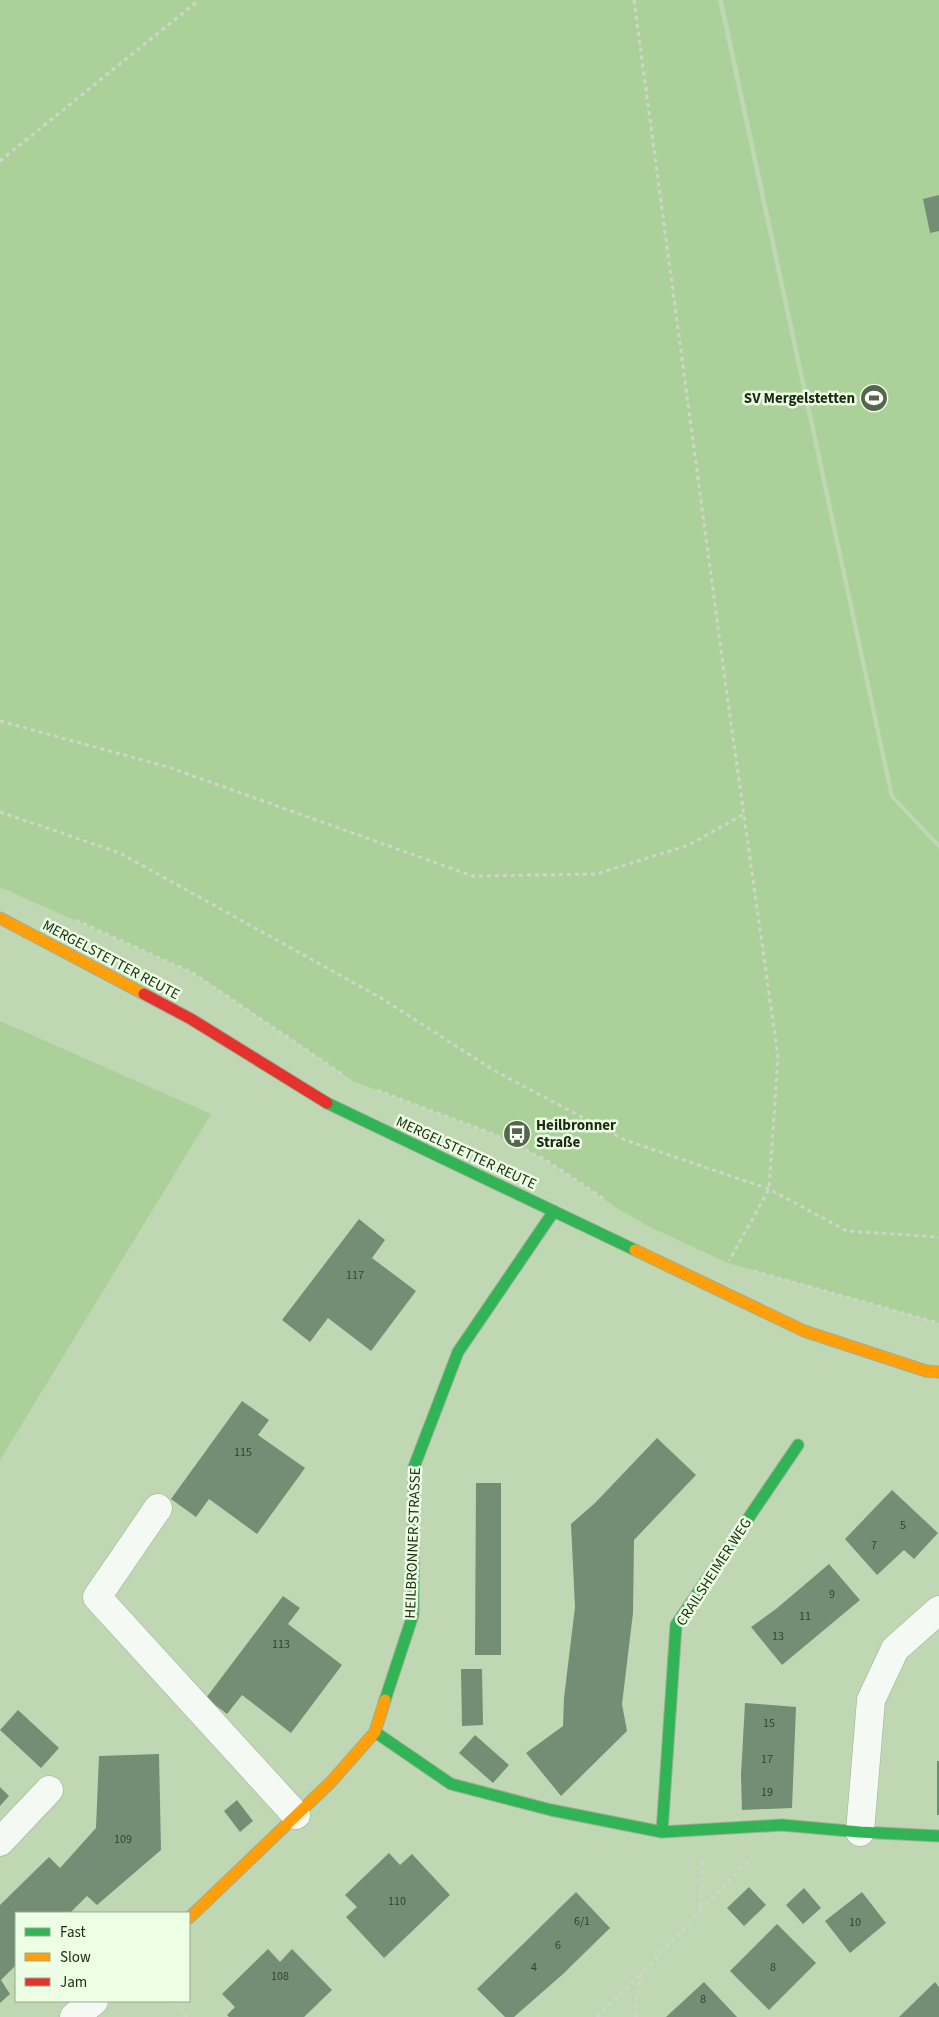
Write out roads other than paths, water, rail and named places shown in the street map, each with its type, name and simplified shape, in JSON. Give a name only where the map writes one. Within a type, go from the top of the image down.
[{"type":"street","name":"MERGELSTETTER REUTE","points":[[0,918],[191,1019],[316,1098],[804,1331],[926,1371],[939,1372]]},
{"type":"street","name":"HEILBRONNER STRASSE","points":[[190,1917],[331,1782],[375,1732],[413,1614],[414,1467],[458,1352],[554,1211]]},
{"type":"street","name":"CRAILSHEIMER WEG","points":[[662,1832],[676,1625],[798,1445]]},
{"type":"street","points":[[158,1508],[97,1597],[296,1815]]},
{"type":"street","points":[[860,1832],[871,1700],[895,1649],[939,1610]]},
{"type":"street","points":[[375,1732],[451,1784],[551,1810],[662,1832],[782,1825],[860,1832],[939,1836]]},
{"type":"street","points":[[0,1842],[49,1790]]},
{"type":"street","points":[[74,2017],[93,2002]]},
{"type":"place","name":"SV Mergelstetten","points":[[874,398]]},
{"type":"place","name":"Heilbronner Straße","points":[[517,1134]]}]
